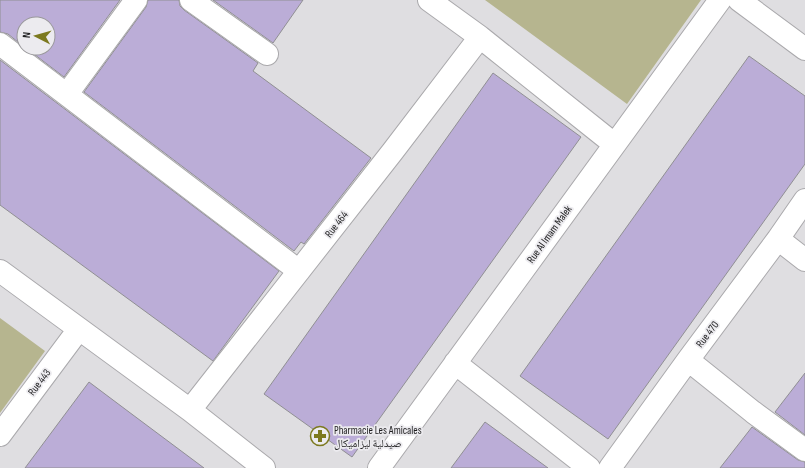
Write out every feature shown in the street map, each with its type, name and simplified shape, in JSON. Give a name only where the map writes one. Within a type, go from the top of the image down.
[{"type":"street","points":[[67,94],[136,0]]},
{"type":"street","points":[[190,0],[267,54]]},
{"type":"street","points":[[429,0],[480,37],[614,144]]},
{"type":"street","name":"Rue Al Imam Malek","points":[[379,468],[720,0]]},
{"type":"street","points":[[739,0],[805,49]]},
{"type":"street","name":"Rue 464","points":[[190,410],[393,151],[480,37]]},
{"type":"street","points":[[0,44],[299,271]]},
{"type":"street","name":"Rue 470","points":[[610,468],[805,200]]},
{"type":"street","points":[[778,239],[805,260]]},
{"type":"street","points":[[0,271],[190,410],[262,468]]},
{"type":"street","name":"Rue 443","points":[[0,435],[79,329]]},
{"type":"street","points":[[688,360],[753,412],[805,450]]},
{"type":"street","points":[[455,363],[589,468]]},
{"type":"green space","points":[[485,0],[701,0],[627,104]]},
{"type":"green space","points":[[0,318],[45,351],[0,413]]},
{"type":"building","points":[[0,0],[120,0],[64,77],[36,56],[56,56],[56,16],[16,16],[16,40],[8,34],[0,32]]},
{"type":"building","points":[[148,0],[179,0],[180,6],[184,10],[258,63],[253,71],[371,158],[304,244],[301,242],[294,251],[84,92],[146,7]]},
{"type":"building","points":[[213,0],[303,0],[273,43]]},
{"type":"building","points":[[749,56],[805,96],[805,164],[608,439],[520,376]]},
{"type":"building","points":[[0,60],[279,271],[213,361],[0,205]]},
{"type":"building","points":[[493,73],[581,137],[352,457],[264,394]]},
{"type":"building","points":[[805,373],[805,435],[775,412]]},
{"type":"building","points":[[89,382],[129,412],[204,468],[25,468]]},
{"type":"building","points":[[485,422],[548,468],[451,468]]},
{"type":"building","points":[[752,427],[798,460],[805,462],[805,468],[720,468]]},
{"type":"place","name":"Pharmacie Les Amicales صيدلية ليزاميكال","points":[[320,436]]}]
